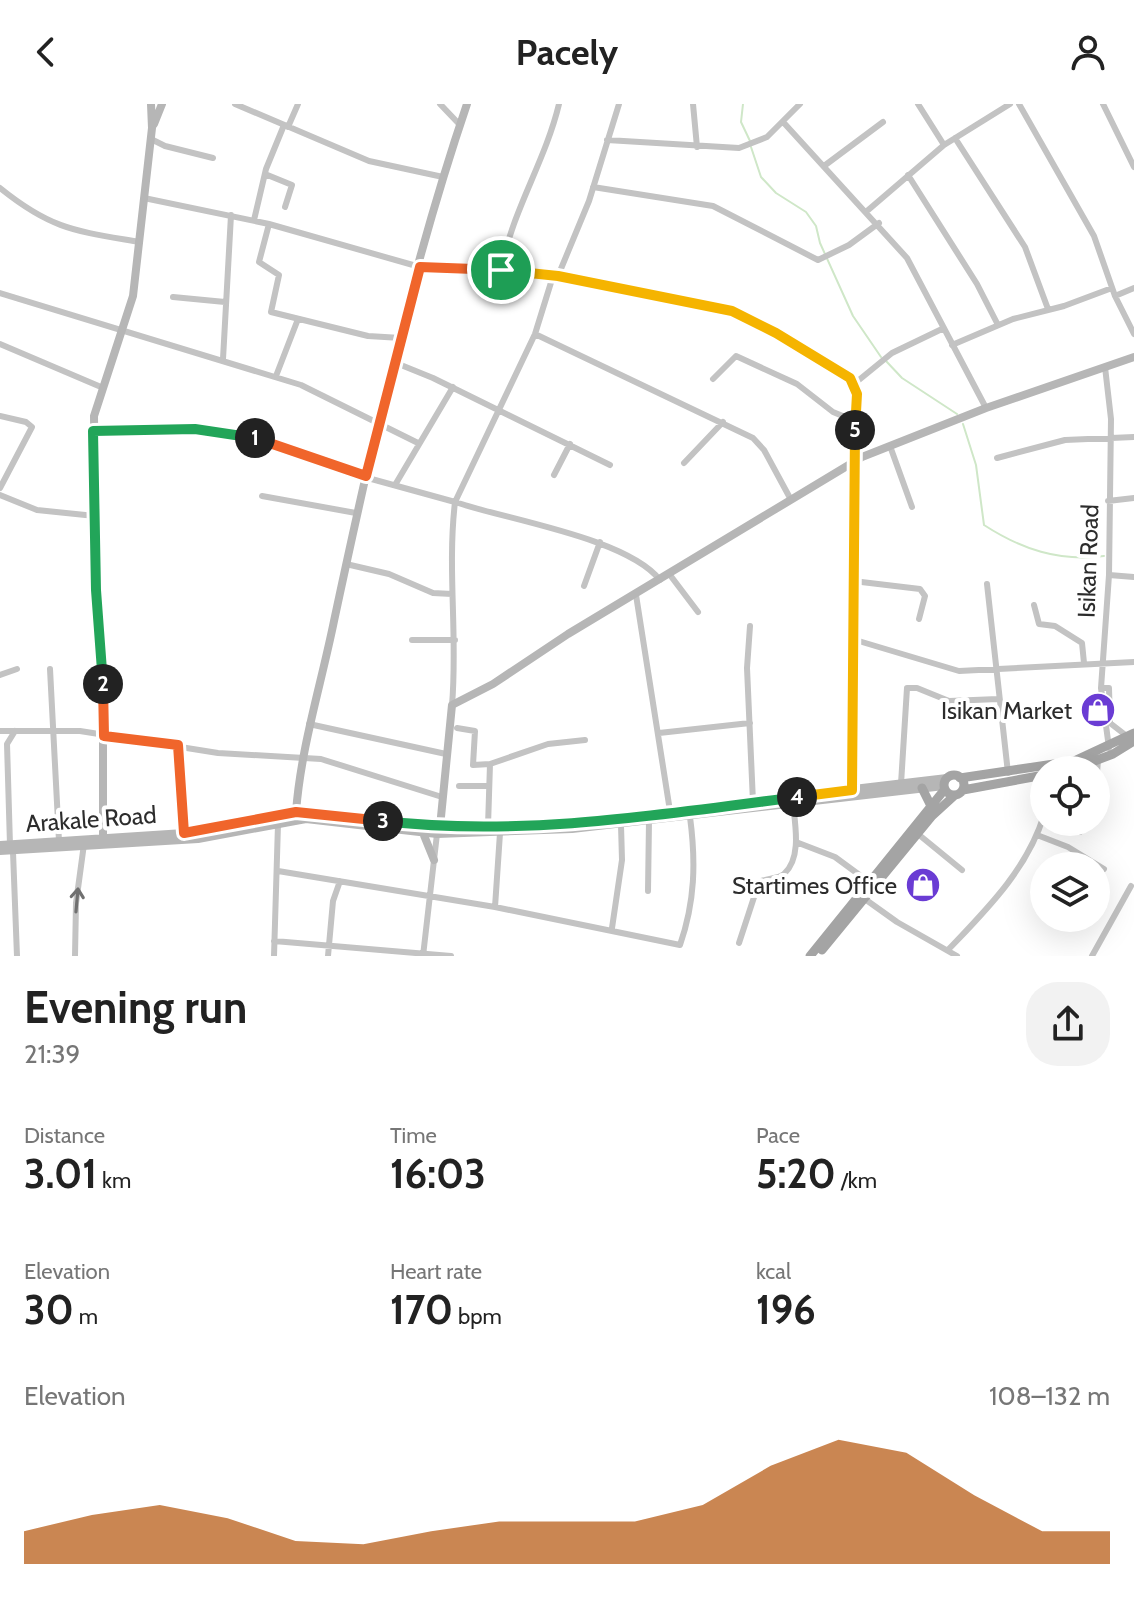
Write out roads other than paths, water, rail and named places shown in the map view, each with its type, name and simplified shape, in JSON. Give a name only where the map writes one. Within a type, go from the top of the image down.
[{"type":"main road","points":[[103,836],[104,736],[93,431],[101,387],[124,330],[133,296],[151,139],[151,104]]},
{"type":"main road","points":[[152,128],[162,104]]},
{"type":"main road","points":[[296,812],[302,756],[356,513],[443,177],[467,104]]},
{"type":"main road","points":[[439,831],[452,705],[493,684],[790,498],[854,462],[986,408],[1134,357]]},
{"type":"main road","points":[[1104,756],[1132,737]]},
{"type":"main road","points":[[818,956],[863,897],[869,882],[931,806],[945,784],[960,778],[1008,773],[1111,751]]},
{"type":"main road","points":[[959,792],[960,778]]},
{"type":"main road","points":[[810,956],[959,792],[1030,778]]},
{"type":"main road","name":"Arakale Road","points":[[0,851],[8,847],[103,836],[184,833],[306,819],[364,821],[423,833],[488,826],[621,825],[753,802],[901,784],[945,784]]},
{"type":"main road","points":[[945,784],[959,792]]},
{"type":"main road","name":"Arakale Road","points":[[8,847],[198,839],[296,812],[439,831],[500,833],[672,816],[690,817],[945,784]]},
{"type":"main road","points":[[922,788],[931,806]]},
{"type":"main road","points":[[423,833],[434,860]]},
{"type":"street","points":[[235,104],[251,107],[286,126],[369,161],[443,177]]},
{"type":"street","points":[[254,220],[265,174],[298,104]]},
{"type":"street","points":[[440,104],[460,125]]},
{"type":"street","points":[[501,270],[509,233],[550,139],[559,104]]},
{"type":"street","points":[[452,705],[455,502],[501,411],[535,334],[555,276],[593,187],[619,104]]},
{"type":"street","points":[[693,104],[697,147]]},
{"type":"street","points":[[607,140],[697,147],[752,145],[784,123],[800,104]]},
{"type":"street","points":[[918,104],[944,145]]},
{"type":"street","points":[[867,211],[944,145],[1010,104]]},
{"type":"street","points":[[1019,104],[1094,236],[1115,296],[1134,334]]},
{"type":"street","points":[[1103,104],[1134,167]]},
{"type":"street","points":[[824,166],[883,122]]},
{"type":"street","points":[[784,123],[879,223],[907,258],[986,408]]},
{"type":"street","points":[[955,138],[1025,247],[1048,309]]},
{"type":"street","points":[[151,139],[165,146],[213,158]]},
{"type":"street","points":[[265,174],[292,185],[285,207]]},
{"type":"street","points":[[908,175],[977,284],[998,325]]},
{"type":"street","points":[[593,187],[713,206],[816,259],[826,257],[879,223]]},
{"type":"street","points":[[0,188],[31,213],[68,231],[140,242]]},
{"type":"street","points":[[144,198],[254,220],[420,267],[555,276],[732,311],[776,333],[854,384]]},
{"type":"street","points":[[223,359],[231,215]]},
{"type":"street","points":[[269,224],[259,264],[279,275],[271,312],[368,336],[401,338]]},
{"type":"street","points":[[952,345],[998,325],[1112,288]]},
{"type":"street","points":[[1115,296],[1134,288]]},
{"type":"street","points":[[0,293],[276,376],[379,421],[418,443]]},
{"type":"street","points":[[173,297],[225,302]]},
{"type":"street","points":[[276,376],[298,319]]},
{"type":"street","points":[[854,384],[892,353],[944,328]]},
{"type":"street","points":[[535,334],[723,422],[760,444],[790,498]]},
{"type":"street","points":[[0,344],[101,387]]},
{"type":"street","points":[[713,379],[736,356],[797,384],[833,412],[855,421]]},
{"type":"street","points":[[396,363],[453,387],[610,465]]},
{"type":"street","name":"Isikan Road","points":[[1105,367],[1110,440],[1109,575],[1101,688],[1111,751]]},
{"type":"street","points":[[852,790],[854,384]]},
{"type":"street","points":[[395,485],[453,387]]},
{"type":"street","points":[[0,416],[26,422],[32,427],[0,488]]},
{"type":"street","points":[[684,463],[723,422]]},
{"type":"street","points":[[93,431],[195,429],[240,434],[395,485],[600,542],[631,558],[661,581]]},
{"type":"street","points":[[997,458],[1065,440],[1134,437]]},
{"type":"street","points":[[554,475],[570,444]]},
{"type":"street","points":[[890,446],[912,507]]},
{"type":"street","points":[[0,495],[37,510],[95,516]]},
{"type":"street","points":[[262,496],[356,513]]},
{"type":"street","points":[[1108,501],[1134,498]]},
{"type":"street","points":[[584,586],[600,542]]},
{"type":"street","points":[[346,564],[389,574],[433,593],[452,594]]},
{"type":"street","points":[[670,575],[698,612]]},
{"type":"street","points":[[1109,575],[1134,577]]},
{"type":"street","points":[[853,581],[920,589],[925,596],[919,619]]},
{"type":"street","points":[[987,584],[1008,773]]},
{"type":"street","points":[[636,595],[672,816]]},
{"type":"street","points":[[1034,605],[1039,624],[1055,626],[1082,643],[1084,663]]},
{"type":"street","points":[[750,626],[747,668],[753,802]]},
{"type":"street","points":[[852,639],[938,666],[995,671],[1134,662]]},
{"type":"street","points":[[412,640],[455,640]]},
{"type":"street","points":[[0,675],[17,669]]},
{"type":"street","points":[[50,669],[59,841]]},
{"type":"street","points":[[1101,688],[1108,687],[1110,723],[1132,737]]},
{"type":"street","points":[[901,784],[907,688],[917,688],[949,701],[998,699]]},
{"type":"street","points":[[659,733],[750,723]]},
{"type":"street","points":[[309,724],[446,754]]},
{"type":"street","points":[[457,728],[475,731],[473,765],[490,764],[548,744],[585,740]]},
{"type":"street","points":[[7,744],[0,732],[52,730],[178,745],[218,753],[302,756],[340,763],[442,797]]},
{"type":"street","points":[[15,731],[7,744],[4,793],[17,956]]},
{"type":"street","points":[[178,745],[184,833]]},
{"type":"street","points":[[488,826],[490,764]]},
{"type":"street","points":[[459,786],[489,786]]},
{"type":"street","points":[[739,943],[759,882],[785,873],[796,842],[793,804]]},
{"type":"street","points":[[678,956],[694,886],[690,817]]},
{"type":"street","points":[[648,891],[649,821]]},
{"type":"street","points":[[274,956],[278,823]]},
{"type":"street","points":[[612,928],[622,860],[621,825]]},
{"type":"street","points":[[423,955],[439,831]]},
{"type":"street","points":[[495,907],[500,833]]},
{"type":"street","points":[[918,834],[962,870]]},
{"type":"street","points":[[935,956],[994,903],[1036,836]]},
{"type":"street","points":[[1040,836],[1076,852]]},
{"type":"street","points":[[796,842],[835,857],[869,882]]},
{"type":"street","points":[[75,956],[76,903],[84,844]]},
{"type":"street","points":[[278,871],[612,928],[680,945]]},
{"type":"street","points":[[328,956],[333,901],[340,881]]},
{"type":"street","points":[[1092,956],[1131,886]]},
{"type":"street","points":[[863,897],[957,956]]},
{"type":"street","points":[[274,941],[451,956]]},
{"type":"waterway","points":[[743,104],[741,122],[750,141]]},
{"type":"waterway","points":[[751,147],[761,177],[776,193],[806,212],[816,226],[820,243],[853,316],[881,357]]},
{"type":"waterway","points":[[886,361],[902,378],[957,414]]},
{"type":"waterway","points":[[963,424],[976,465],[984,525],[1012,541],[1041,552],[1071,557],[1104,556]]},
{"type":"place","name":"Isikan Market","points":[[1098,710]]},
{"type":"place","name":"Startimes Office","points":[[923,885]]}]
